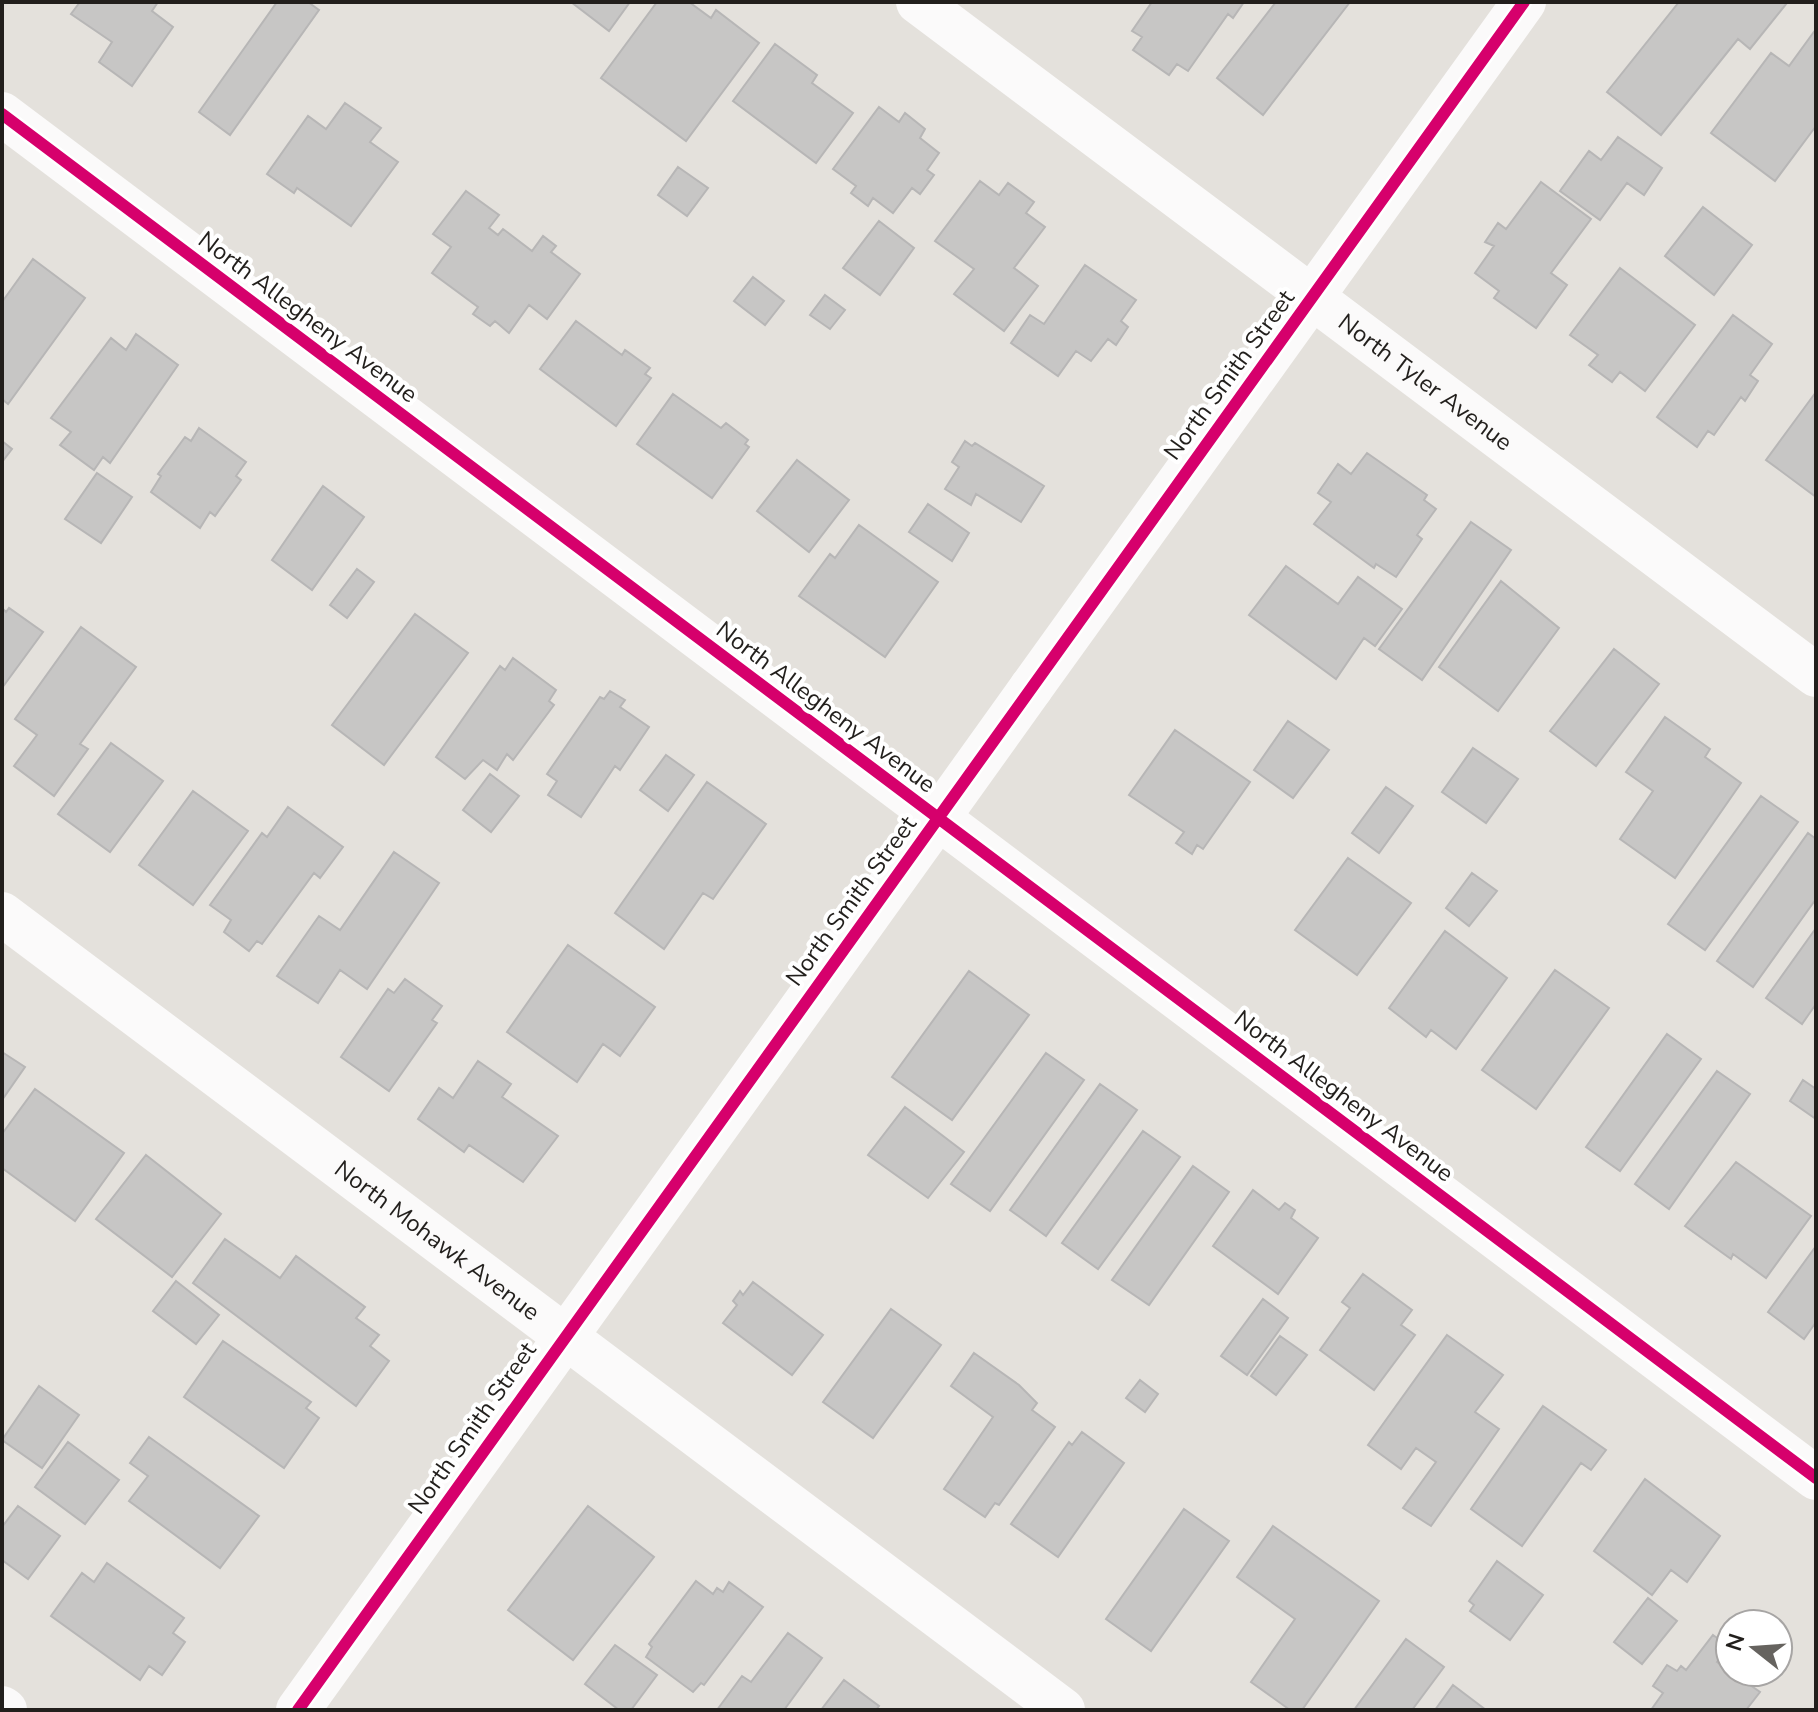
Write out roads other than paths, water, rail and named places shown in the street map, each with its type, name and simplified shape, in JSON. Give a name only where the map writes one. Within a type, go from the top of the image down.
[{"type":"street","name":"North Tyler Avenue","points":[[918,2],[1816,675]]},
{"type":"street","name":"North Smith Street","points":[[298,1710],[1524,2]]},
{"type":"street","name":"North Allegheny Avenue","points":[[2,114],[1816,1478]]},
{"type":"street","name":"North Mohawk Avenue","points":[[2,914],[1063,1710]]}]
